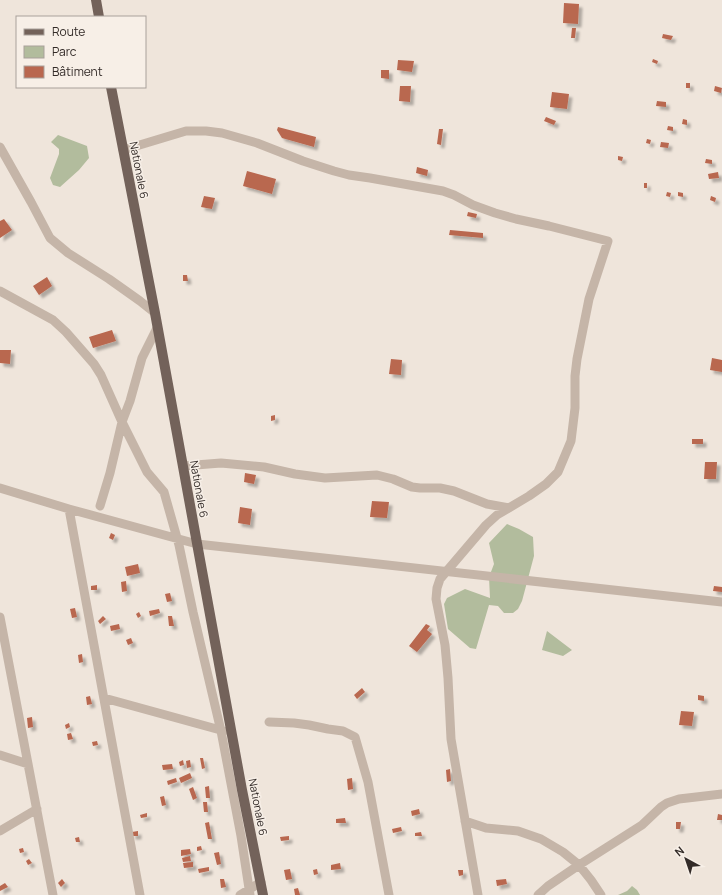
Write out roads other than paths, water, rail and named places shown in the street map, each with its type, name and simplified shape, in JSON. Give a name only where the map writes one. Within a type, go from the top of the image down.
[{"type":"main road","points":[[96,0],[99,16]]},
{"type":"main road","name":"Nationale 6","points":[[111,88],[158,328],[263,895]]},
{"type":"street","points":[[123,150],[186,131],[222,133],[257,143],[334,171],[349,175],[443,191],[473,205],[516,219],[608,241],[589,299],[577,358],[572,441],[558,472],[546,484],[497,515],[486,525],[440,579],[437,588],[436,599],[445,645],[451,739],[478,895]]},
{"type":"street","points":[[0,147],[50,238],[68,253],[109,279],[155,313]]},
{"type":"street","points":[[0,291],[53,320],[66,332],[94,364],[101,375],[147,472],[164,492],[177,538],[220,730],[241,836],[250,892]]},
{"type":"street","points":[[100,506],[110,473],[122,422],[130,401],[142,358],[158,328]]},
{"type":"street","points":[[183,466],[221,463],[264,467],[295,474],[325,478],[376,475],[401,481],[412,487],[447,489],[487,504],[509,508]]},
{"type":"street","points":[[0,488],[69,509],[197,544],[722,602]]},
{"type":"street","points":[[69,509],[140,895]]},
{"type":"street","points":[[0,617],[53,895]]},
{"type":"street","points":[[0,667],[10,670]]},
{"type":"street","points":[[104,698],[232,733]]},
{"type":"street","points":[[270,722],[309,725],[343,731],[355,736],[368,782],[390,895]]},
{"type":"street","points":[[0,756],[28,764]]},
{"type":"street","points":[[538,895],[548,886],[579,865],[642,825],[661,806],[679,799],[722,794]]},
{"type":"street","points":[[0,831],[37,809]]},
{"type":"street","points":[[465,821],[486,828],[518,831],[541,839],[564,852],[579,865],[591,880],[600,895]]},
{"type":"street","points":[[240,895],[250,892],[261,882]]}]
